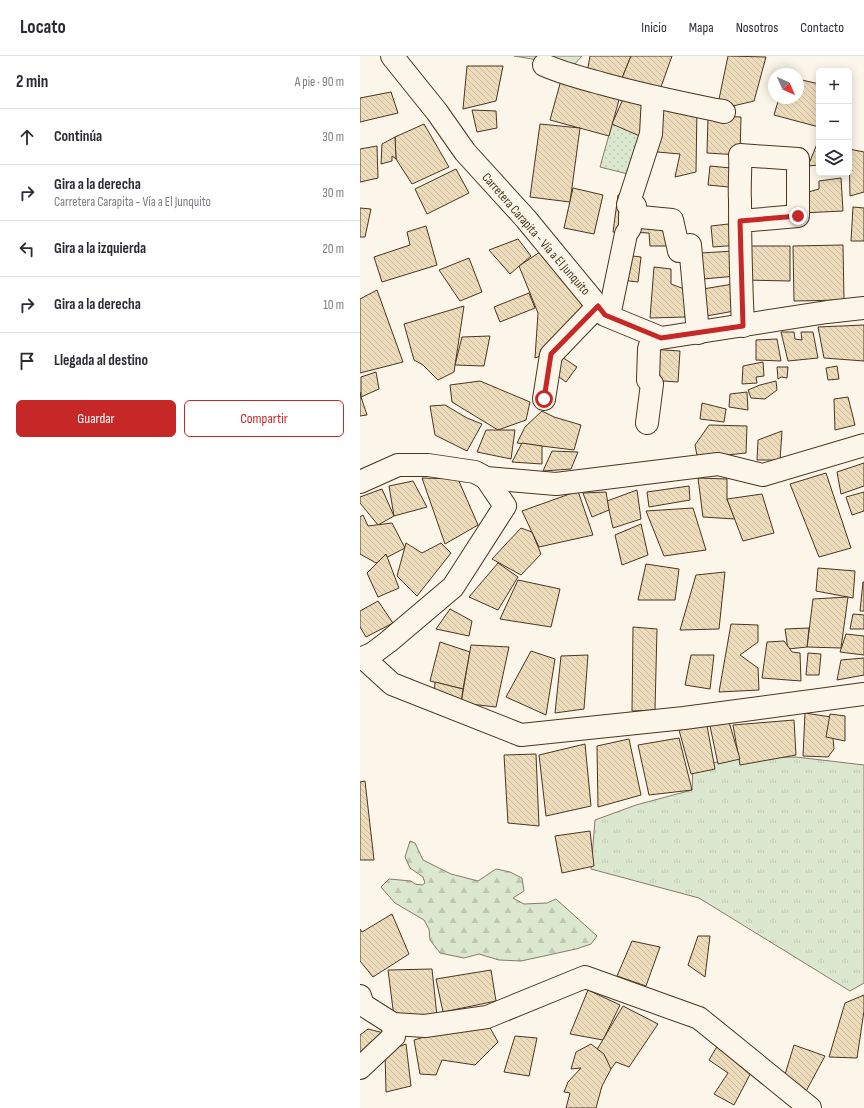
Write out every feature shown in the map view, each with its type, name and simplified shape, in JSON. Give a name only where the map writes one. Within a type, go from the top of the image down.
[{"type":"street","name":"Carretera Carapita - Vía a El Junquito","points":[[392,56],[465,152],[526,220],[603,311],[653,336],[661,338],[827,312],[864,308]]},
{"type":"street","points":[[544,64],[563,73],[653,97],[716,110]]},
{"type":"street","points":[[544,399],[551,354],[603,311],[626,234],[630,228],[630,216],[635,206],[628,205],[651,134],[653,97]]},
{"type":"street","points":[[630,216],[672,220],[678,250],[690,245],[698,333]]},
{"type":"street","points":[[740,221],[743,326]]},
{"type":"street","points":[[647,423],[652,384],[648,380],[650,349],[653,336]]},
{"type":"street","points":[[360,482],[398,465],[428,465],[475,472],[486,478],[556,484],[718,464],[764,475],[864,445]]},
{"type":"street","points":[[486,478],[505,506],[453,587],[388,642],[366,656],[369,663],[392,684],[521,735],[684,718],[864,694]]},
{"type":"street","points":[[360,996],[362,1006],[393,1024],[425,1026],[487,1017],[585,977],[699,1018],[810,1108]]},
{"type":"street","points":[[360,1068],[394,1036],[393,1024]]},
{"type":"green space","points":[[514,56],[582,56],[573,66]]},
{"type":"green space","points":[[612,124],[651,134],[640,177],[600,167]]},
{"type":"green space","points":[[796,757],[864,765],[864,983],[850,991],[699,898],[591,869],[595,820],[636,805],[692,790],[693,766],[742,758]]},
{"type":"green space","points":[[410,841],[415,843],[423,860],[451,874],[478,881],[496,869],[510,872],[522,878],[524,891],[513,898],[524,904],[547,903],[556,899],[597,936],[591,944],[576,949],[521,961],[499,960],[479,954],[464,958],[440,953],[430,940],[429,929],[424,920],[395,903],[381,887],[389,879],[411,881],[415,884],[422,885],[425,883],[423,877],[410,868],[405,857]]},
{"type":"building","points":[[590,56],[631,56],[618,88],[586,79]]},
{"type":"building","points":[[631,56],[672,56],[657,98],[618,88]]},
{"type":"building","points":[[728,56],[766,57],[754,101],[733,106],[718,104]]},
{"type":"building","points":[[467,66],[503,66],[496,101],[463,109]]},
{"type":"building","points":[[563,73],[622,89],[609,136],[550,120]]},
{"type":"building","points":[[804,80],[816,83],[816,126],[774,115],[777,104],[804,104]]},
{"type":"building","points":[[391,92],[398,113],[360,122],[360,98]]},
{"type":"building","points":[[653,97],[697,106],[696,172],[675,177],[680,154],[646,151]]},
{"type":"building","points":[[623,99],[652,107],[642,137],[612,124]]},
{"type":"building","points":[[472,110],[496,111],[497,128],[477,132]]},
{"type":"building","points":[[708,116],[741,117],[740,155],[707,153]]},
{"type":"building","points":[[424,124],[449,167],[412,184],[396,159],[395,137]]},
{"type":"building","points":[[540,124],[580,128],[570,202],[530,197]]},
{"type":"building","points":[[395,137],[396,159],[392,156],[392,161],[381,164],[382,144]]},
{"type":"building","points":[[377,146],[378,178],[360,182],[360,149]]},
{"type":"building","points":[[816,146],[816,165],[808,166]]},
{"type":"building","points":[[852,150],[864,152],[864,192],[850,196],[850,176],[852,176]]},
{"type":"building","points":[[710,166],[741,169],[739,188],[708,185]]},
{"type":"building","points":[[456,169],[469,193],[427,214],[415,189]]},
{"type":"building","points":[[841,178],[843,211],[801,213],[798,195],[819,189],[819,181]]},
{"type":"building","points":[[573,188],[603,195],[594,234],[564,228]]},
{"type":"building","points":[[618,195],[631,197],[626,234],[613,232]]},
{"type":"building","points":[[853,207],[864,208],[864,241],[851,241]]},
{"type":"building","points":[[360,208],[371,209],[365,237],[360,237]]},
{"type":"building","points":[[630,216],[672,220],[678,246],[650,246],[649,233],[628,232]]},
{"type":"building","points":[[737,223],[739,245],[713,247],[711,226]]},
{"type":"building","points":[[426,226],[437,265],[382,282],[374,257],[410,245],[407,232]]},
{"type":"building","points":[[518,239],[531,256],[510,274],[489,250]]},
{"type":"building","points":[[843,245],[844,300],[794,301],[793,246]]},
{"type":"building","points":[[744,246],[790,246],[790,281],[743,280]]},
{"type":"building","points":[[546,248],[596,307],[549,353],[535,358],[538,313],[519,266]]},
{"type":"building","points":[[734,251],[736,276],[703,279],[701,253]]},
{"type":"building","points":[[624,255],[641,257],[638,282],[621,280]]},
{"type":"building","points":[[469,258],[482,292],[460,301],[439,270]]},
{"type":"building","points":[[654,267],[671,269],[671,284],[687,290],[685,317],[650,318]]},
{"type":"building","points":[[739,283],[740,310],[695,318],[697,290]]},
{"type":"building","points":[[377,290],[403,362],[360,373],[360,299]]},
{"type":"building","points":[[529,293],[535,308],[500,322],[494,307]]},
{"type":"building","points":[[464,306],[454,372],[438,380],[423,365],[414,360],[404,324]]},
{"type":"building","points":[[864,325],[864,361],[824,358],[818,327]]},
{"type":"building","points":[[781,332],[794,332],[795,339],[802,340],[801,332],[813,332],[818,358],[788,361]]},
{"type":"building","points":[[490,336],[484,366],[455,365],[462,337]]},
{"type":"building","points":[[777,339],[781,361],[756,360],[756,340]]},
{"type":"building","points":[[649,349],[680,351],[678,382],[648,380]]},
{"type":"building","points":[[559,355],[577,367],[566,382],[549,370]]},
{"type":"building","points":[[763,362],[764,376],[756,377],[757,383],[742,384],[743,366]]},
{"type":"building","points":[[837,366],[839,379],[828,380],[826,368]]},
{"type":"building","points":[[777,367],[788,367],[787,378],[781,377],[778,379]]},
{"type":"building","points":[[376,372],[379,389],[361,397],[361,377]]},
{"type":"building","points":[[480,381],[530,402],[526,420],[498,430],[452,402],[450,385]]},
{"type":"building","points":[[776,381],[777,390],[765,399],[751,398],[748,390]]},
{"type":"building","points":[[360,392],[361,397],[367,415],[360,416]]},
{"type":"building","points":[[747,392],[748,410],[729,407],[730,394]]},
{"type":"building","points":[[848,397],[855,425],[835,430],[834,399]]},
{"type":"building","points":[[702,403],[726,409],[724,422],[700,419]]},
{"type":"building","points":[[445,405],[467,418],[482,424],[467,451],[435,435],[430,406]]},
{"type":"building","points":[[542,411],[554,417],[581,425],[574,450],[517,443],[525,427]]},
{"type":"building","points":[[709,425],[747,426],[746,453],[717,456],[699,466],[695,445]]},
{"type":"building","points":[[486,430],[515,430],[511,459],[477,452]]},
{"type":"building","points":[[782,431],[780,460],[757,460],[758,440]]},
{"type":"building","points":[[522,443],[542,446],[542,464],[512,462]]},
{"type":"building","points":[[552,451],[578,452],[571,469],[543,471]]},
{"type":"building","points":[[864,463],[864,486],[841,494],[837,472]]},
{"type":"building","points":[[826,473],[851,548],[819,557],[790,484]]},
{"type":"building","points":[[422,478],[458,479],[478,525],[445,544]]},
{"type":"building","points":[[698,478],[727,479],[727,499],[735,519],[703,517]]},
{"type":"building","points":[[413,481],[427,507],[394,516],[389,486]]},
{"type":"building","points":[[689,486],[690,500],[649,507],[647,492]]},
{"type":"building","points":[[382,489],[394,516],[378,525],[360,503],[360,497]]},
{"type":"building","points":[[637,490],[641,519],[613,528],[607,501]]},
{"type":"building","points":[[578,491],[593,535],[539,547],[522,511]]},
{"type":"building","points":[[606,492],[609,510],[592,517],[583,493]]},
{"type":"building","points":[[864,492],[864,511],[852,515],[846,497]]},
{"type":"building","points":[[762,494],[774,533],[743,541],[727,499]]},
{"type":"building","points":[[693,508],[706,550],[664,556],[646,511]]},
{"type":"building","points":[[363,515],[368,526],[392,523],[405,548],[376,563],[360,554],[360,517]]},
{"type":"building","points":[[641,524],[648,555],[622,565],[615,535]]},
{"type":"building","points":[[521,528],[532,532],[541,554],[521,575],[492,559]]},
{"type":"building","points":[[406,543],[422,553],[441,543],[451,553],[417,596],[397,576]]},
{"type":"building","points":[[386,554],[399,588],[378,597],[367,573]]},
{"type":"building","points":[[498,563],[518,577],[498,610],[469,597]]},
{"type":"building","points":[[646,564],[679,569],[675,600],[638,600]]},
{"type":"building","points":[[818,568],[855,571],[853,598],[816,591]]},
{"type":"building","points":[[725,572],[719,629],[680,630],[696,575]]},
{"type":"building","points":[[518,580],[560,589],[551,627],[500,619]]},
{"type":"building","points":[[863,582],[864,611],[860,611]]},
{"type":"building","points":[[848,597],[841,648],[807,647],[813,599]]},
{"type":"building","points":[[378,601],[393,623],[366,637],[360,627],[360,611]]},
{"type":"building","points":[[450,609],[472,621],[469,636],[436,629]]},
{"type":"building","points":[[853,614],[864,615],[864,629],[850,629]]},
{"type":"building","points":[[731,624],[758,625],[758,642],[740,655],[758,668],[759,690],[719,692]]},
{"type":"building","points":[[633,627],[657,629],[655,710],[632,711]]},
{"type":"building","points":[[809,628],[807,647],[788,649],[785,629]]},
{"type":"building","points":[[846,634],[864,636],[864,655],[840,652]]},
{"type":"building","points":[[784,641],[792,652],[800,653],[801,681],[762,678],[767,642]]},
{"type":"building","points":[[440,642],[470,652],[463,689],[430,681]]},
{"type":"building","points":[[471,645],[509,647],[496,707],[461,703]]},
{"type":"building","points":[[531,651],[555,659],[546,715],[506,697]]},
{"type":"building","points":[[808,653],[821,654],[819,675],[806,675]]},
{"type":"building","points":[[588,655],[584,709],[555,713],[561,656]]},
{"type":"building","points":[[691,655],[714,655],[710,689],[685,685]]},
{"type":"building","points":[[864,658],[864,675],[837,680],[841,660]]},
{"type":"building","points":[[435,682],[463,689],[460,710],[434,697]]},
{"type":"building","points":[[805,713],[831,717],[834,749],[828,757],[803,756]]},
{"type":"building","points":[[830,714],[845,716],[845,741],[826,737]]},
{"type":"building","points":[[794,720],[796,755],[740,765],[733,725]]},
{"type":"building","points":[[729,722],[740,759],[718,764],[710,726]]},
{"type":"building","points":[[707,726],[715,769],[691,774],[679,730]]},
{"type":"building","points":[[679,738],[692,790],[649,795],[638,745]]},
{"type":"building","points":[[629,739],[641,795],[598,807],[597,746]]},
{"type":"building","points":[[585,744],[591,806],[546,816],[539,755]]},
{"type":"building","points":[[536,754],[539,826],[508,823],[504,755]]},
{"type":"building","points":[[365,781],[374,860],[360,860],[360,782]]},
{"type":"building","points":[[590,831],[594,866],[562,873],[555,836]]},
{"type":"building","points":[[392,914],[409,954],[373,977],[360,961],[360,929],[362,932]]},
{"type":"building","points":[[698,936],[710,936],[705,977],[688,965]]},
{"type":"building","points":[[632,941],[660,947],[646,986],[617,976]]},
{"type":"building","points":[[432,969],[437,1016],[394,1017],[388,970]]},
{"type":"building","points":[[491,970],[496,1001],[443,1012],[436,979]]},
{"type":"building","points":[[588,990],[620,1005],[603,1040],[570,1034]]},
{"type":"building","points":[[864,995],[864,1011],[857,1058],[829,1057],[845,1003]]},
{"type":"building","points":[[623,1006],[658,1024],[629,1067],[616,1062],[611,1069],[605,1067],[606,1062],[592,1058]]},
{"type":"building","points":[[488,1024],[498,1042],[475,1065],[442,1060],[436,1075],[420,1074],[414,1040],[435,1034]]},
{"type":"building","points":[[368,1029],[388,1034],[360,1060],[360,1035]]},
{"type":"building","points":[[515,1036],[537,1038],[529,1076],[504,1072]]},
{"type":"building","points":[[719,1043],[755,1065],[734,1105],[714,1094],[728,1073],[709,1060]]},
{"type":"building","points":[[406,1044],[411,1086],[386,1092],[385,1052]]},
{"type":"building","points":[[591,1044],[604,1054],[611,1069],[602,1086],[596,1108],[566,1108],[570,1093],[564,1092],[568,1082],[581,1068],[571,1069],[576,1052]]},
{"type":"building","points":[[794,1045],[825,1056],[804,1095],[783,1081]]},
{"type":"route","points":[[544,399],[551,354],[598,306],[605,315],[661,338],[743,326],[740,221],[798,216]]}]
